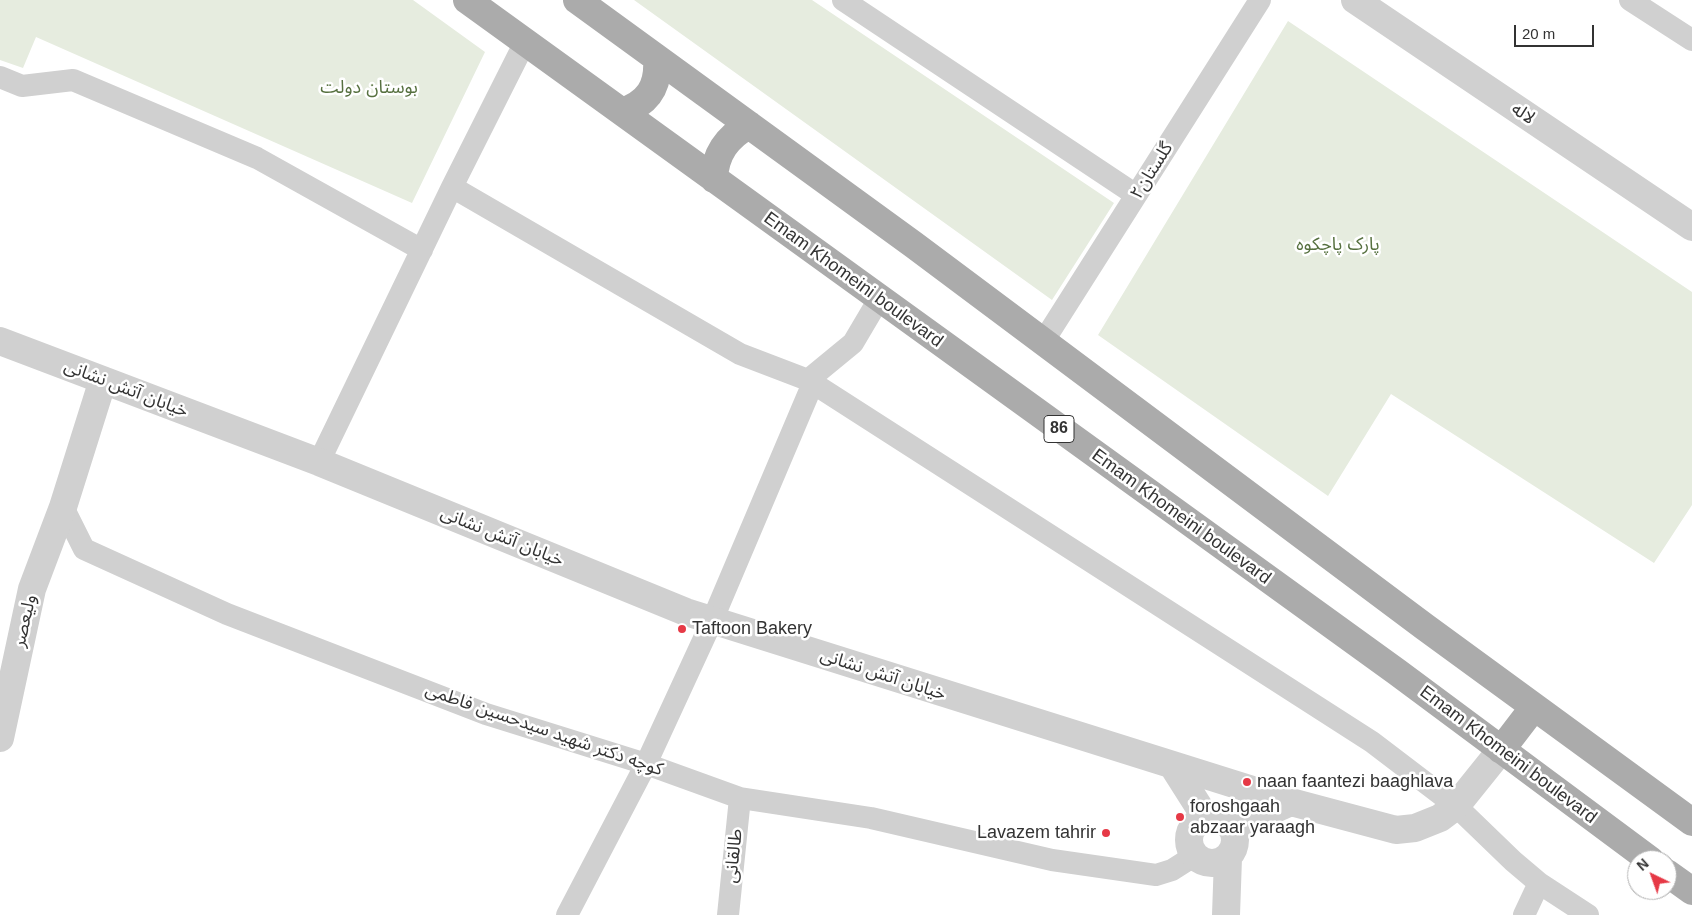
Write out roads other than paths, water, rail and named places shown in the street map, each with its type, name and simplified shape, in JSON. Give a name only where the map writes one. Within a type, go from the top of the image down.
[{"type":"main road","name":"Emam Khomeini boulevard","points":[[467,0],[1397,672],[1636,850]]},
{"type":"main road","points":[[577,0],[1044,342],[1425,628],[1692,822]]},
{"type":"main road","points":[[622,112],[634,108],[652,90],[656,80],[657,58]]},
{"type":"main road","points":[[714,179],[714,168],[723,146],[730,137],[749,125]]},
{"type":"main road","points":[[1501,750],[1534,707]]},
{"type":"main road","points":[[1677,880],[1692,891]]},
{"type":"street","points":[[843,0],[1136,196]]},
{"type":"street","name":"گلستان۲","points":[[1044,342],[1260,0]]},
{"type":"street","name":"لاله","points":[[1354,0],[1692,227]]},
{"type":"street","points":[[1630,0],[1692,40]]},
{"type":"street","points":[[319,462],[452,187],[525,42]]},
{"type":"street","points":[[0,77],[22,86],[73,80],[257,158],[422,250]]},
{"type":"street","points":[[452,187],[740,354],[811,382],[1372,742],[1456,806],[1513,861],[1539,883],[1588,915]]},
{"type":"street","points":[[567,915],[646,764],[712,620],[811,382],[853,343],[879,299]]},
{"type":"street","name":"خیابان آتش نشانی","points":[[0,341],[319,462],[686,612],[1291,802],[1396,830],[1415,828],[1440,818],[1456,806],[1501,750]]},
{"type":"street","points":[[63,507],[103,380]]},
{"type":"street","name":"ولیعصر","points":[[0,738],[32,589],[63,507]]},
{"type":"street","name":"کوچه دکتر شهید سیدحسین فاطمی","points":[[63,507],[84,549],[227,614],[486,714],[646,764],[740,798],[871,818],[1052,860],[1156,875],[1172,870],[1194,856]]},
{"type":"street","points":[[1173,766],[1206,818]]},
{"type":"street","name":"طالقانی","points":[[728,915],[740,798]]},
{"type":"street","points":[[1232,828],[1291,802]]},
{"type":"street","points":[[1213,817],[1221,818],[1228,822],[1232,828],[1235,844],[1233,852],[1228,858],[1222,862],[1207,863],[1194,856],[1190,849],[1189,834],[1198,821],[1213,817]]},
{"type":"street","points":[[1226,915],[1228,858]]},
{"type":"street","points":[[1524,915],[1539,883]]},
{"type":"place","name":"Taftoon Bakery","points":[[682,629]]},
{"type":"place","name":"naan faantezi baaghlava","points":[[1247,782]]},
{"type":"place","name":"foroshgaah abzaar yaraagh","points":[[1180,817]]},
{"type":"place","name":"Lavazem tahrir","points":[[1106,833]]},
{"type":"park label","name":"بوستان دولت","points":[[369,88]]},
{"type":"park label","name":"پارک پاچکوه","points":[[1338,245]]}]
